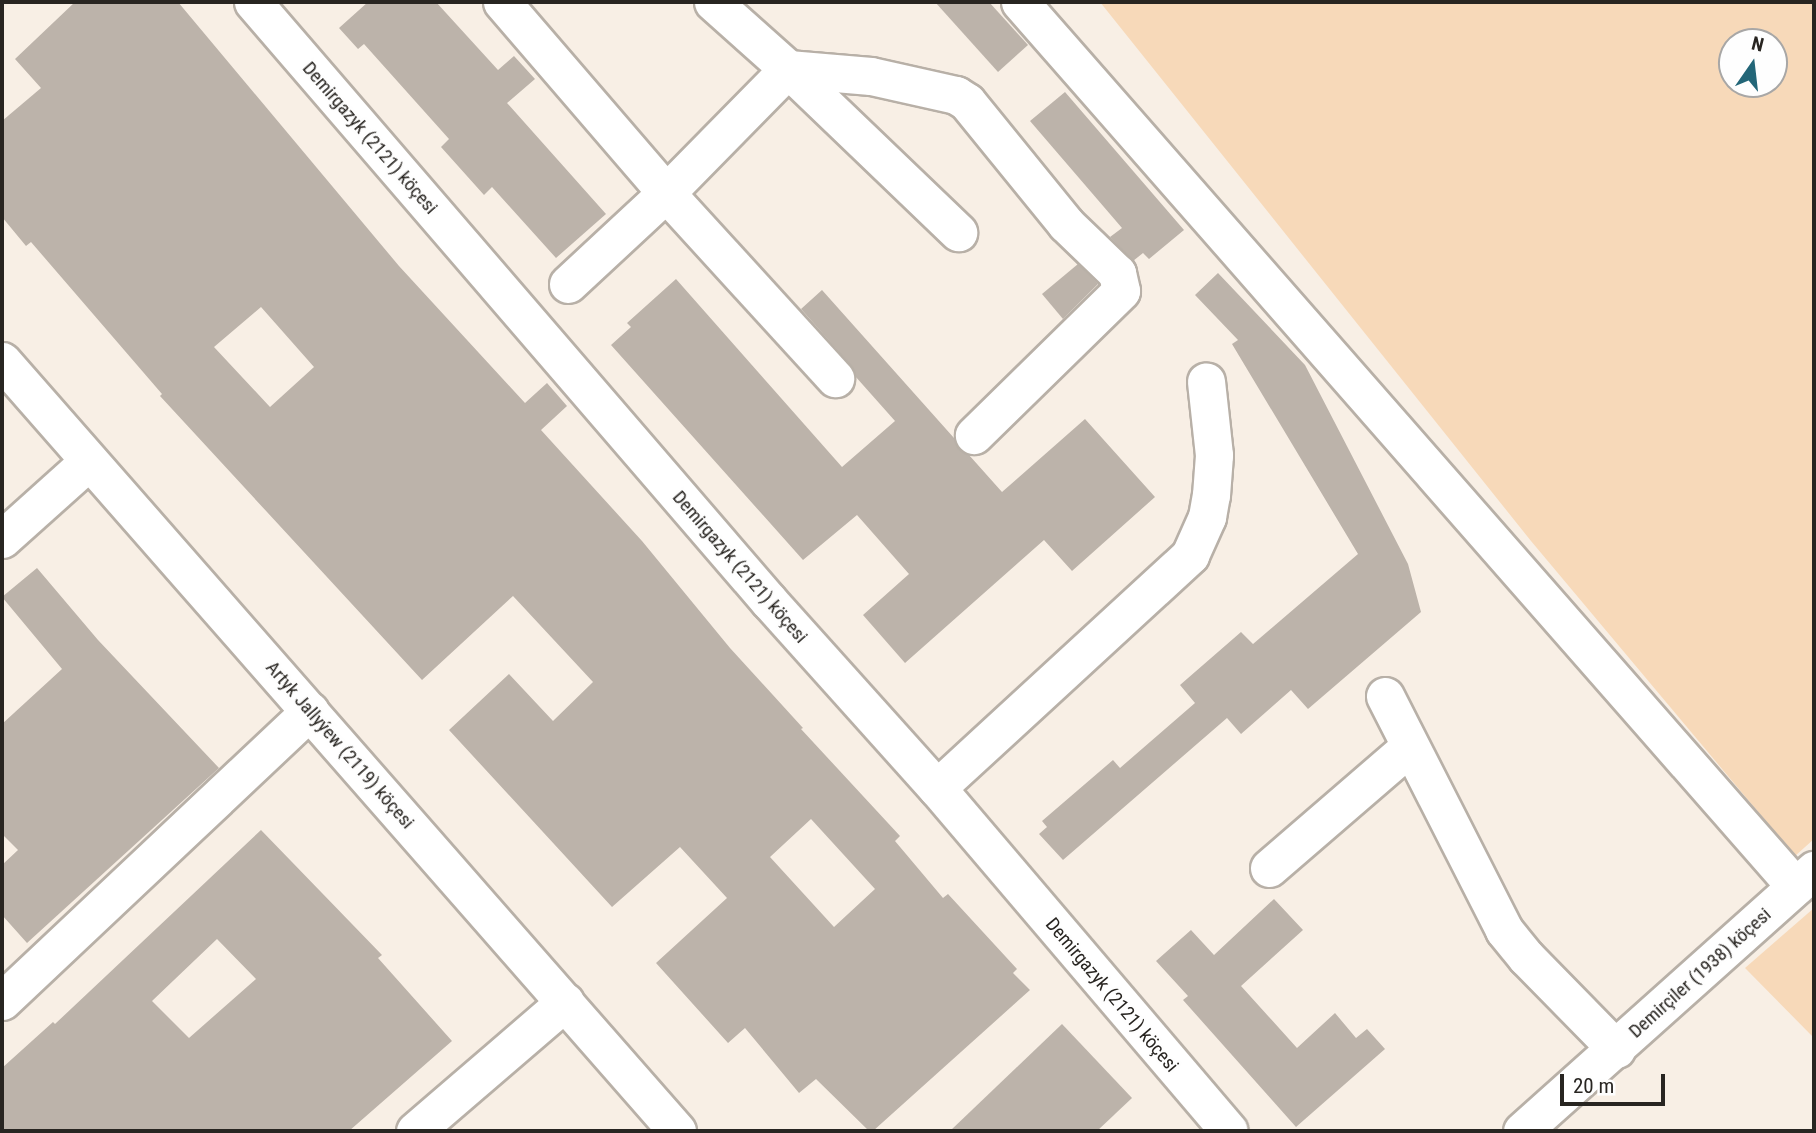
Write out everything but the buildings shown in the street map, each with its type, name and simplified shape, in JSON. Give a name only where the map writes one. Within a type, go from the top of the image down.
[{"type":"street","name":"Demirgazyk (2121) köçesi","points":[[253,2],[769,601],[937,788],[1229,1131]]},
{"type":"street","points":[[502,2],[666,193],[835,378]]},
{"type":"street","points":[[713,2],[788,69],[958,232]]},
{"type":"street","points":[[1020,2],[1805,878]]},
{"type":"street","points":[[568,284],[666,193],[788,69]]},
{"type":"street","points":[[788,69],[871,76],[956,95],[967,103],[1066,224],[1116,273],[1121,291],[974,435]]},
{"type":"street","name":"Artyk Jallyýew (2119) köçesi","points":[[2,361],[677,1131]]},
{"type":"street","points":[[937,788],[1189,555],[1207,517],[1211,495],[1214,455],[1206,381]]},
{"type":"street","points":[[2,540],[89,461]]},
{"type":"street","points":[[1385,696],[1504,930],[1525,957],[1616,1049]]},
{"type":"street","points":[[2,1001],[310,711]]},
{"type":"street","points":[[1269,868],[1409,747]]},
{"type":"street","name":"Demirçiler (1938) köçesi","points":[[1522,1131],[1805,878]]},
{"type":"street","points":[[415,1131],[565,1002]]},
{"type":"shaded area","points":[[1100,2],[1814,2],[1814,839],[1795,856],[1531,541]]},
{"type":"shaded area","points":[[1814,908],[1814,1038],[1745,968]]}]
